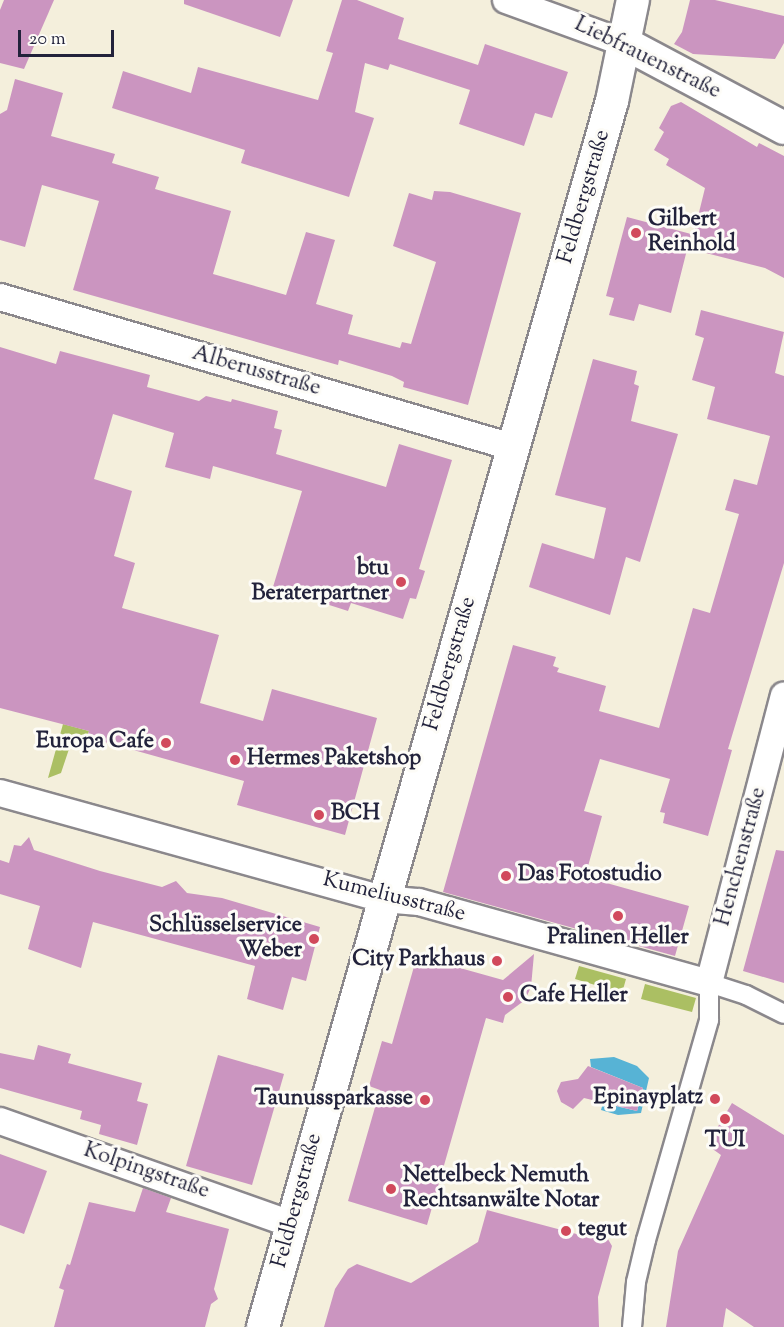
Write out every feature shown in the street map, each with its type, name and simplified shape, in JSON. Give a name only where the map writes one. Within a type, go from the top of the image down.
[{"type":"street","name":"Liebfrauenstraße","points":[[506,0],[594,29],[784,128]]},
{"type":"street","name":"Feldbergstraße","points":[[263,1327],[612,101],[633,0]]},
{"type":"street","name":"Alberusstraße","points":[[0,297],[512,447]]},
{"type":"street","name":"Henchenstraße","points":[[709,983],[784,696]]},
{"type":"street","name":"Kumeliusstraße","points":[[0,793],[383,899],[419,902],[709,983],[746,995],[784,1014]]},
{"type":"street","points":[[632,1327],[636,1282],[646,1240],[709,1020],[709,983]]},
{"type":"street","name":"Kolpingstraße","points":[[0,1121],[291,1224]]},
{"type":"green space","points":[[63,724],[89,731],[87,737],[73,737],[61,773],[48,778]]},
{"type":"green space","points":[[579,966],[626,979],[622,993],[575,979]]},
{"type":"green space","points":[[645,984],[696,998],[692,1012],[641,999]]},
{"type":"water","points":[[614,1057],[637,1066],[649,1078],[641,1113],[618,1115],[601,1110],[603,1103],[637,1111],[643,1088],[591,1067],[590,1059]]},
{"type":"building","points":[[4,0],[54,0],[24,69],[0,63],[0,10]]},
{"type":"building","points":[[184,0],[293,0],[280,37],[184,4]]},
{"type":"building","points":[[342,0],[357,0],[404,18],[398,39],[478,65],[485,44],[568,72],[552,118],[535,113],[524,146],[459,124],[470,90],[390,64],[388,70],[365,63],[355,112],[374,118],[349,197],[241,163],[245,150],[112,108],[123,71],[191,93],[198,67],[318,100],[333,53],[326,51]]},
{"type":"building","points":[[690,0],[715,0],[784,16],[784,43],[775,59],[693,54],[674,44],[682,32]]},
{"type":"building","points":[[15,79],[63,93],[51,136],[115,154],[112,163],[159,177],[155,189],[231,211],[213,274],[286,295],[306,232],[335,240],[316,304],[353,315],[348,334],[400,348],[402,342],[411,344],[436,262],[393,246],[409,193],[432,200],[434,191],[450,192],[521,213],[468,405],[403,387],[404,382],[392,376],[339,360],[338,365],[73,290],[99,201],[42,185],[25,247],[0,240],[0,114],[7,110]]},
{"type":"building","points":[[681,102],[757,147],[759,143],[784,156],[784,278],[765,268],[690,249],[705,188],[666,165],[669,159],[654,150],[664,132],[659,128],[671,106]]},
{"type":"building","points":[[627,217],[691,234],[671,313],[639,304],[634,321],[609,315],[614,298],[606,296]]},
{"type":"building","points":[[701,310],[784,332],[775,373],[784,376],[784,563],[728,749],[732,750],[708,836],[663,823],[665,813],[660,812],[670,779],[600,759],[584,811],[602,816],[585,877],[689,906],[675,956],[443,892],[513,645],[556,657],[553,666],[559,668],[557,672],[606,686],[599,711],[659,728],[693,608],[710,613],[739,514],[725,510],[734,479],[757,485],[770,436],[707,419],[715,387],[692,380],[704,338],[695,335]]},
{"type":"building","points":[[0,347],[56,364],[60,351],[150,375],[147,387],[199,401],[206,396],[231,402],[232,399],[278,411],[274,428],[282,430],[276,454],[386,487],[399,444],[452,460],[419,569],[425,571],[416,599],[410,598],[403,619],[351,603],[348,611],[273,587],[302,491],[213,466],[210,479],[165,467],[174,433],[113,414],[94,479],[132,491],[114,556],[135,563],[122,608],[219,635],[200,703],[263,721],[272,689],[377,718],[345,835],[237,805],[244,781],[87,737],[89,731],[0,708]]},
{"type":"building","points":[[593,359],[637,371],[634,384],[639,386],[631,421],[678,434],[640,562],[626,557],[610,615],[529,587],[542,543],[594,559],[606,508],[555,495]]},
{"type":"building","points":[[29,837],[34,850],[100,871],[162,887],[176,881],[187,893],[222,898],[320,927],[306,981],[292,977],[283,1010],[247,999],[255,966],[93,922],[81,968],[28,949],[40,906],[0,894],[0,860],[9,863],[14,845],[21,846]]},
{"type":"building","points":[[776,850],[784,851],[784,983],[743,971]]},
{"type":"building","points":[[534,954],[531,987],[525,1000],[505,1015],[503,1023],[486,1018],[427,1225],[348,1201],[380,1090],[369,1086],[382,1041],[392,1044],[417,956],[503,980]]},
{"type":"building","points":[[38,1045],[71,1054],[68,1063],[142,1083],[137,1101],[148,1104],[137,1145],[99,1134],[101,1125],[80,1119],[82,1111],[0,1088],[0,1053],[34,1060]]},
{"type":"building","points":[[218,1055],[284,1074],[252,1185],[186,1166]]},
{"type":"building","points":[[588,1066],[643,1088],[637,1111],[584,1098],[573,1109],[561,1102],[557,1091],[561,1082],[578,1079]]},
{"type":"building","points":[[732,1103],[784,1135],[784,1327],[754,1327],[726,1308],[723,1327],[666,1327],[678,1251],[721,1155],[707,1145]]},
{"type":"building","points":[[0,1154],[47,1171],[24,1234],[0,1225]]},
{"type":"building","points":[[143,1188],[171,1198],[166,1212],[229,1229],[214,1289],[218,1299],[211,1304],[205,1327],[54,1327],[64,1290],[59,1288],[67,1264],[70,1265],[89,1202],[135,1212]]},
{"type":"building","points":[[487,1210],[584,1236],[591,1231],[605,1234],[612,1246],[598,1297],[599,1327],[324,1327],[335,1289],[348,1269],[357,1264],[411,1283],[478,1242]]},
{"type":"place","name":"Gilbert Reinhold","points":[[636,233]]},
{"type":"place","name":"btu Beraterpartner","points":[[401,582]]},
{"type":"place","name":"Europa Cafe","points":[[166,743]]},
{"type":"place","name":"Hermes Paketshop","points":[[235,760]]},
{"type":"place","name":"BCH","points":[[319,815]]},
{"type":"place","name":"Das Fotostudio","points":[[506,876]]},
{"type":"place","name":"Pralinen Heller","points":[[618,916]]},
{"type":"place","name":"Schlüsselservice Weber","points":[[314,939]]},
{"type":"place","name":"City Parkhaus","points":[[497,961]]},
{"type":"place","name":"Cafe Heller","points":[[508,997]]},
{"type":"place","name":"Epinayplatz","points":[[715,1099]]},
{"type":"place","name":"Taunussparkasse","points":[[425,1100]]},
{"type":"place","name":"TUI","points":[[725,1119]]},
{"type":"place","name":"Nettelbeck Nemuth Rechtsanwälte Notar","points":[[391,1189]]},
{"type":"place","name":"tegut","points":[[566,1231]]}]
